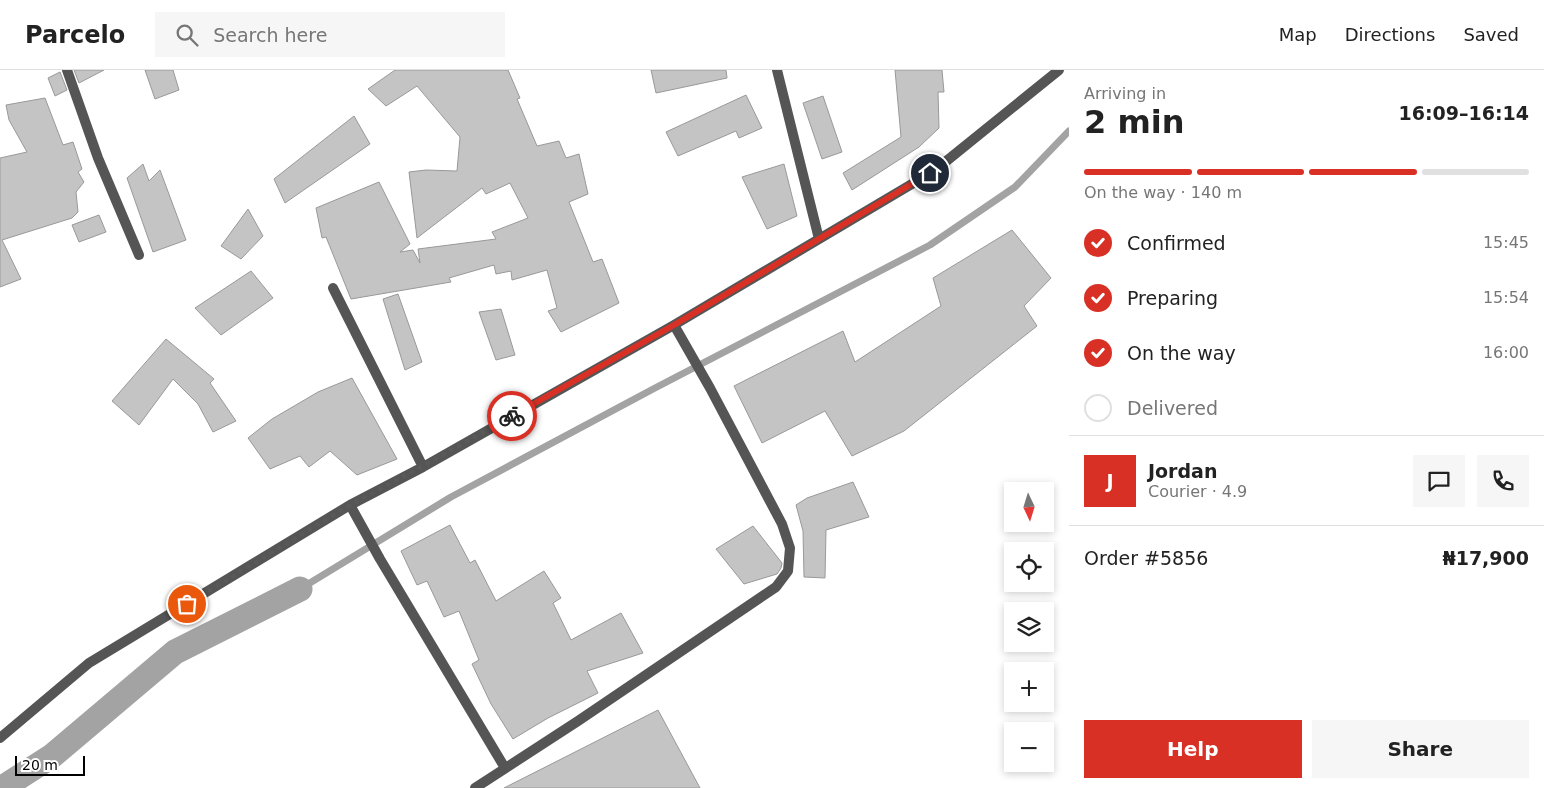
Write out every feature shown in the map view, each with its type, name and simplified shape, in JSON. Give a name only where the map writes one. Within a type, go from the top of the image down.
[{"type":"street","points":[[67,70],[98,158],[140,255]]},
{"type":"street","points":[[778,70],[819,239]]},
{"type":"street","points":[[0,738],[89,662],[350,505],[674,325],[939,167],[1060,70]]},
{"type":"street","points":[[333,288],[423,466]]},
{"type":"street","points":[[476,788],[776,587],[788,571],[790,548],[782,524],[710,388],[674,325]]},
{"type":"street","points":[[350,505],[380,559],[505,768]]},
{"type":"building","points":[[74,70],[104,70],[79,83]]},
{"type":"building","points":[[145,70],[173,70],[179,90],[155,99]]},
{"type":"building","points":[[395,70],[508,70],[520,98],[517,99],[537,146],[559,141],[566,158],[579,154],[588,194],[569,202],[593,262],[602,259],[619,303],[561,332],[548,311],[557,308],[547,270],[512,280],[511,271],[496,274],[494,265],[449,278],[451,282],[351,299],[326,237],[322,238],[316,208],[379,182],[410,244],[400,252],[413,250],[420,263],[418,249],[496,239],[492,232],[528,218],[510,183],[486,194],[482,188],[417,238],[409,172],[426,170],[457,171],[460,137],[417,86],[386,106],[368,89]]},
{"type":"building","points":[[651,70],[726,70],[727,78],[656,93]]},
{"type":"building","points":[[895,70],[942,70],[944,92],[938,92],[939,128],[919,147],[852,190],[843,173],[901,137]]},
{"type":"building","points":[[60,72],[67,90],[55,96],[48,78]]},
{"type":"building","points":[[746,95],[762,128],[739,138],[736,131],[678,156],[666,132]]},
{"type":"building","points":[[823,96],[842,152],[822,159],[803,103]]},
{"type":"building","points":[[45,98],[63,145],[73,142],[82,169],[78,172],[84,182],[76,192],[78,212],[72,218],[2,240],[21,279],[0,287],[0,158],[27,152],[9,120],[6,105]]},
{"type":"building","points":[[354,116],[370,144],[285,203],[274,179]]},
{"type":"building","points":[[143,164],[149,181],[160,170],[186,240],[153,252],[127,178]]},
{"type":"building","points":[[784,164],[797,216],[767,229],[742,177]]},
{"type":"building","points":[[248,209],[263,236],[241,259],[221,246]]},
{"type":"building","points":[[99,215],[106,232],[79,242],[72,225]]},
{"type":"building","points":[[1012,230],[1051,278],[1024,306],[1037,326],[904,431],[852,456],[825,411],[762,443],[734,386],[843,331],[855,362],[941,306],[933,278]]},
{"type":"building","points":[[251,271],[273,298],[221,335],[195,308]]},
{"type":"building","points":[[398,294],[422,362],[405,370],[383,299]]},
{"type":"building","points":[[501,309],[515,355],[496,360],[479,312]]},
{"type":"building","points":[[166,339],[214,379],[210,383],[236,421],[213,432],[198,404],[173,379],[139,425],[112,401]]},
{"type":"building","points":[[352,378],[397,459],[357,475],[330,451],[309,467],[300,456],[270,469],[248,438],[272,419],[318,392]]},
{"type":"building","points":[[853,482],[869,517],[826,530],[825,578],[804,577],[803,531],[796,505],[807,498]]},
{"type":"building","points":[[450,525],[470,563],[475,560],[496,601],[544,571],[561,598],[553,603],[571,640],[621,613],[643,653],[587,671],[598,693],[548,718],[513,739],[491,704],[472,664],[479,660],[459,611],[444,617],[427,581],[417,585],[401,551]]},
{"type":"building","points":[[753,526],[782,563],[777,574],[744,584],[716,549]]},
{"type":"building","points":[[658,710],[700,788],[504,788]]},
{"type":"waterway","points":[[300,589],[451,497],[930,245],[1015,187],[1069,131]]},
{"type":"waterway","points":[[2,788],[52,756],[175,652],[300,589]]},
{"type":"way so far","points":[[187,604],[350,505],[512,416]]},
{"type":"route","points":[[512,416],[674,325],[930,173]]}]
